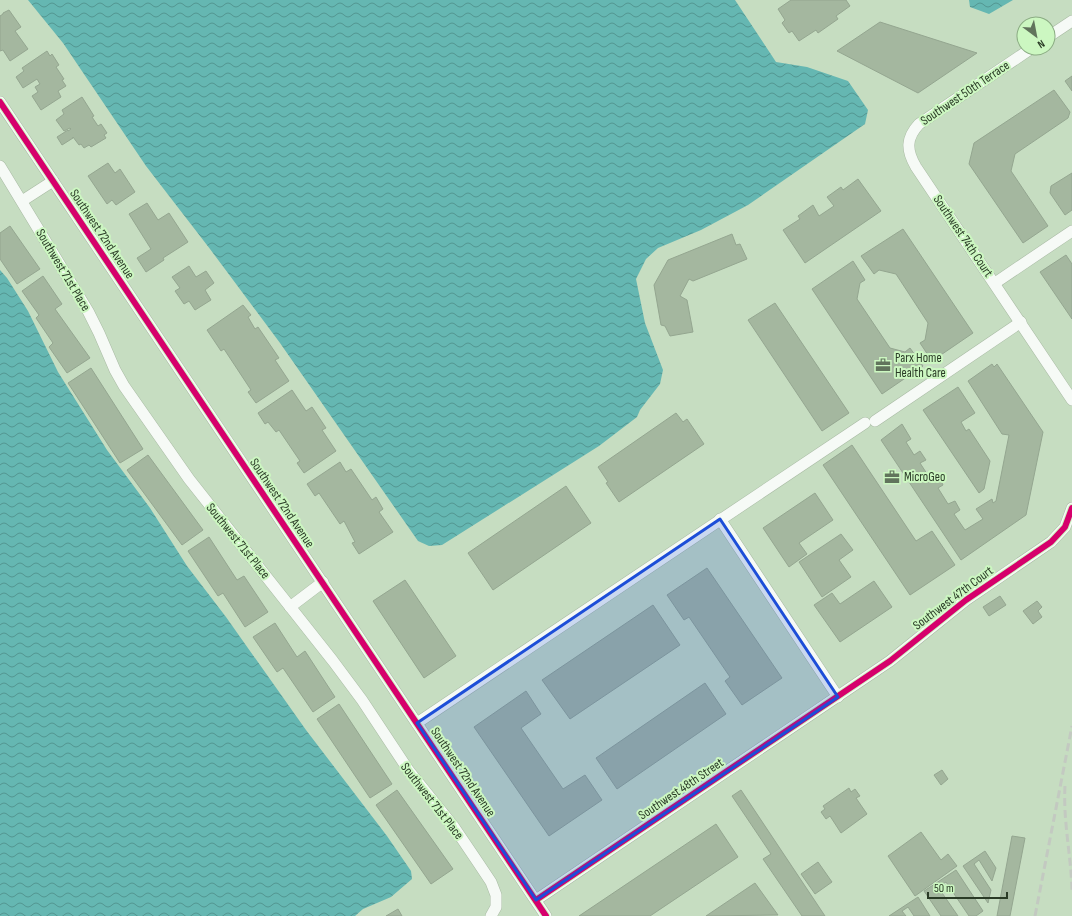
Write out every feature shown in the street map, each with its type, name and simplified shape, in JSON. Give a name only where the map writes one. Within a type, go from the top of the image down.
[{"type":"street","points":[[1056,32],[1072,21]]},
{"type":"street","name":"Southwest 50th Terrace","points":[[908,147],[911,135],[916,127],[923,121],[1020,56]]},
{"type":"street","name":"Southwest 72nd Avenue","points":[[0,102],[546,916]]},
{"type":"street","name":"Southwest 74th Court","points":[[908,147],[909,153],[916,166],[1021,322]]},
{"type":"street","name":"Southwest 71st Place","points":[[0,166],[88,311],[115,370],[130,395],[192,483],[362,700],[409,771],[459,833],[491,882],[497,902],[491,916]]},
{"type":"street","points":[[22,201],[53,181]]},
{"type":"street","points":[[994,283],[1072,231]]},
{"type":"street","points":[[417,723],[720,520],[1021,322],[1072,400]]},
{"type":"street","name":"Southwest 47th Court","points":[[838,697],[890,662],[966,600],[1051,542],[1065,527],[1072,508]]},
{"type":"street","points":[[720,520],[838,697]]},
{"type":"street","points":[[290,607],[322,582]]},
{"type":"street","name":"Southwest 48th Street","points":[[536,900],[838,697]]},
{"type":"highlighted area","points":[[720,519],[838,697],[536,900],[417,723]]},
{"type":"water","points":[[28,0],[735,0],[776,62],[807,67],[848,81],[868,110],[865,124],[748,205],[701,230],[658,248],[646,259],[636,279],[645,323],[663,370],[660,384],[640,410],[637,417],[599,446],[442,545],[429,546],[418,541],[280,343],[146,166],[63,43]]},
{"type":"water","points":[[969,0],[1013,0],[989,14],[970,7]]},
{"type":"water","points":[[0,270],[7,278],[28,311],[58,372],[107,450],[150,508],[187,566],[226,617],[306,730],[387,836],[411,871],[412,879],[391,897],[363,909],[355,916],[0,916]]},
{"type":"building","points":[[791,0],[846,0],[850,6],[836,16],[838,19],[818,33],[816,30],[799,41],[792,31],[789,33],[782,23],[785,20],[778,9]]},
{"type":"building","points":[[9,10],[21,27],[15,31],[28,49],[10,61],[3,50],[0,51],[0,16]]},
{"type":"building","points":[[880,22],[977,53],[918,93],[837,51]]},
{"type":"building","points":[[47,51],[50,56],[52,54],[59,65],[56,67],[64,79],[62,80],[66,86],[58,91],[61,97],[41,110],[32,96],[38,92],[35,87],[40,84],[37,79],[23,88],[16,77],[24,71],[22,68]]},
{"type":"building","points":[[1072,76],[1072,91],[1065,81]]},
{"type":"building","points":[[1054,90],[1070,112],[1068,118],[1015,154],[1011,171],[1048,226],[1023,243],[969,164],[974,143]]},
{"type":"building","points":[[82,97],[94,116],[92,117],[98,126],[101,124],[107,133],[104,135],[106,138],[91,147],[89,145],[84,148],[81,144],[79,145],[73,137],[62,145],[57,137],[71,129],[70,128],[64,131],[56,120],[64,114],[62,110]]},
{"type":"building","points":[[108,163],[115,173],[120,169],[135,192],[116,205],[112,200],[107,204],[88,176]]},
{"type":"building","points":[[1072,173],[1072,210],[1065,215],[1050,193],[1051,186]]},
{"type":"building","points":[[858,179],[881,211],[805,263],[783,230],[800,219],[798,216],[813,205],[819,216],[834,206],[827,197],[841,187],[843,190]]},
{"type":"building","points":[[147,203],[158,220],[169,213],[188,242],[163,258],[164,260],[146,272],[137,258],[151,249],[129,214]]},
{"type":"building","points":[[10,226],[40,269],[17,284],[0,259],[0,233]]},
{"type":"building","points":[[903,229],[973,333],[932,361],[920,343],[925,340],[928,323],[896,274],[879,270],[874,274],[861,256]]},
{"type":"building","points":[[732,234],[736,245],[740,244],[747,259],[693,281],[689,279],[680,296],[687,300],[693,332],[670,336],[665,326],[661,325],[654,285],[668,260]]},
{"type":"building","points":[[1066,255],[1072,264],[1072,319],[1040,272]]},
{"type":"building","points":[[853,261],[865,280],[860,283],[857,299],[890,348],[905,352],[910,348],[923,366],[882,394],[812,289]]},
{"type":"building","points":[[189,266],[196,277],[206,271],[214,283],[205,290],[211,300],[195,310],[189,301],[184,304],[175,291],[180,288],[172,277]]},
{"type":"building","points":[[43,276],[62,304],[55,309],[90,358],[67,373],[49,347],[53,343],[36,318],[39,315],[22,291]]},
{"type":"building","points":[[775,303],[849,413],[822,431],[748,320]]},
{"type":"building","points":[[243,305],[251,315],[248,317],[255,329],[258,327],[279,358],[275,360],[289,381],[256,403],[248,392],[251,390],[224,349],[221,351],[207,330]]},
{"type":"building","points":[[992,364],[994,367],[997,364],[1043,432],[1026,515],[961,560],[881,440],[902,424],[911,439],[906,442],[914,455],[920,451],[926,460],[920,463],[931,480],[938,475],[943,485],[938,488],[948,504],[955,501],[960,510],[954,514],[965,530],[983,519],[976,509],[992,499],[993,503],[996,501],[1009,435],[1002,434],[968,381]]},
{"type":"building","points":[[91,368],[143,449],[120,463],[68,383]]},
{"type":"building","points":[[958,387],[975,413],[961,422],[966,431],[969,429],[990,461],[984,489],[979,493],[923,410]]},
{"type":"building","points":[[292,390],[306,411],[312,407],[326,428],[322,430],[336,451],[304,473],[297,463],[300,461],[279,430],[276,432],[268,422],[265,424],[258,413]]},
{"type":"building","points":[[676,413],[683,422],[687,419],[704,444],[619,502],[606,483],[608,482],[598,467]]},
{"type":"building","points":[[852,445],[916,541],[932,531],[955,565],[910,595],[823,465]]},
{"type":"building","points":[[148,455],[203,530],[182,545],[127,470]]},
{"type":"building","points":[[340,462],[346,472],[351,469],[372,500],[376,497],[383,509],[379,512],[393,532],[359,554],[352,543],[355,542],[344,521],[340,524],[319,493],[315,496],[307,484]]},
{"type":"building","points":[[566,486],[591,523],[493,590],[468,553]]},
{"type":"building","points":[[815,493],[833,520],[799,543],[807,554],[789,567],[763,528]]},
{"type":"building","points":[[841,534],[853,550],[839,560],[851,577],[822,597],[799,562]]},
{"type":"building","points":[[209,537],[237,580],[244,576],[268,612],[245,627],[223,593],[218,596],[188,551]]},
{"type":"building","points":[[707,568],[782,678],[742,705],[725,681],[730,677],[689,617],[684,620],[667,595]]},
{"type":"building","points":[[405,580],[456,656],[424,678],[373,601]]},
{"type":"building","points":[[874,581],[892,607],[840,642],[814,605],[832,593],[840,604]]},
{"type":"building","points":[[1000,596],[1006,605],[989,616],[983,607]]},
{"type":"building","points":[[1037,601],[1042,607],[1038,611],[1042,617],[1033,624],[1023,611]]},
{"type":"building","points":[[653,605],[680,645],[570,719],[542,680]]},
{"type":"building","points":[[275,623],[297,657],[305,651],[335,697],[313,712],[283,668],[277,672],[253,637]]},
{"type":"building","points":[[705,683],[726,714],[617,789],[596,758]]},
{"type":"building","points":[[526,691],[541,714],[521,728],[563,789],[585,775],[602,800],[549,836],[474,727]]},
{"type":"building","points":[[339,704],[392,784],[370,798],[317,719]]},
{"type":"building","points":[[942,770],[948,779],[941,785],[934,775]]},
{"type":"building","points":[[849,788],[851,792],[855,789],[860,796],[856,798],[867,814],[841,833],[830,816],[826,819],[821,812],[825,809],[823,806]]},
{"type":"building","points":[[397,790],[453,869],[431,884],[376,805]]},
{"type":"building","points":[[741,790],[825,916],[802,916],[763,859],[771,854],[732,796]]},
{"type":"building","points":[[716,824],[738,857],[650,916],[579,916]]},
{"type":"building","points":[[921,832],[941,860],[948,854],[957,866],[915,896],[888,856]]},
{"type":"building","points":[[1012,836],[1025,838],[1010,916],[997,916]]},
{"type":"building","points":[[985,851],[996,868],[992,881],[979,860],[974,864],[991,890],[988,903],[963,866]]},
{"type":"building","points":[[818,862],[832,882],[815,894],[801,874]]},
{"type":"building","points":[[956,870],[983,911],[976,916],[969,916],[946,882],[938,887],[958,916],[941,916],[924,891]]},
{"type":"building","points":[[755,883],[778,915],[706,916]]},
{"type":"building","points":[[918,897],[930,916],[914,916],[908,907],[902,911],[906,916],[889,916]]},
{"type":"building","points":[[398,909],[402,916],[386,916]]},
{"type":"railway","points":[[1035,916],[1072,726]]},
{"type":"railway","points":[[1065,786],[1065,812],[1072,890]]},
{"type":"cycle path","points":[[0,102],[546,916]]},
{"type":"cycle path","points":[[536,900],[890,661],[966,600],[1051,542],[1065,527],[1072,508]]},
{"type":"place","name":"Parx Home Health Care","points":[[883,365]]},
{"type":"place","name":"MicroGeo","points":[[892,477]]}]
